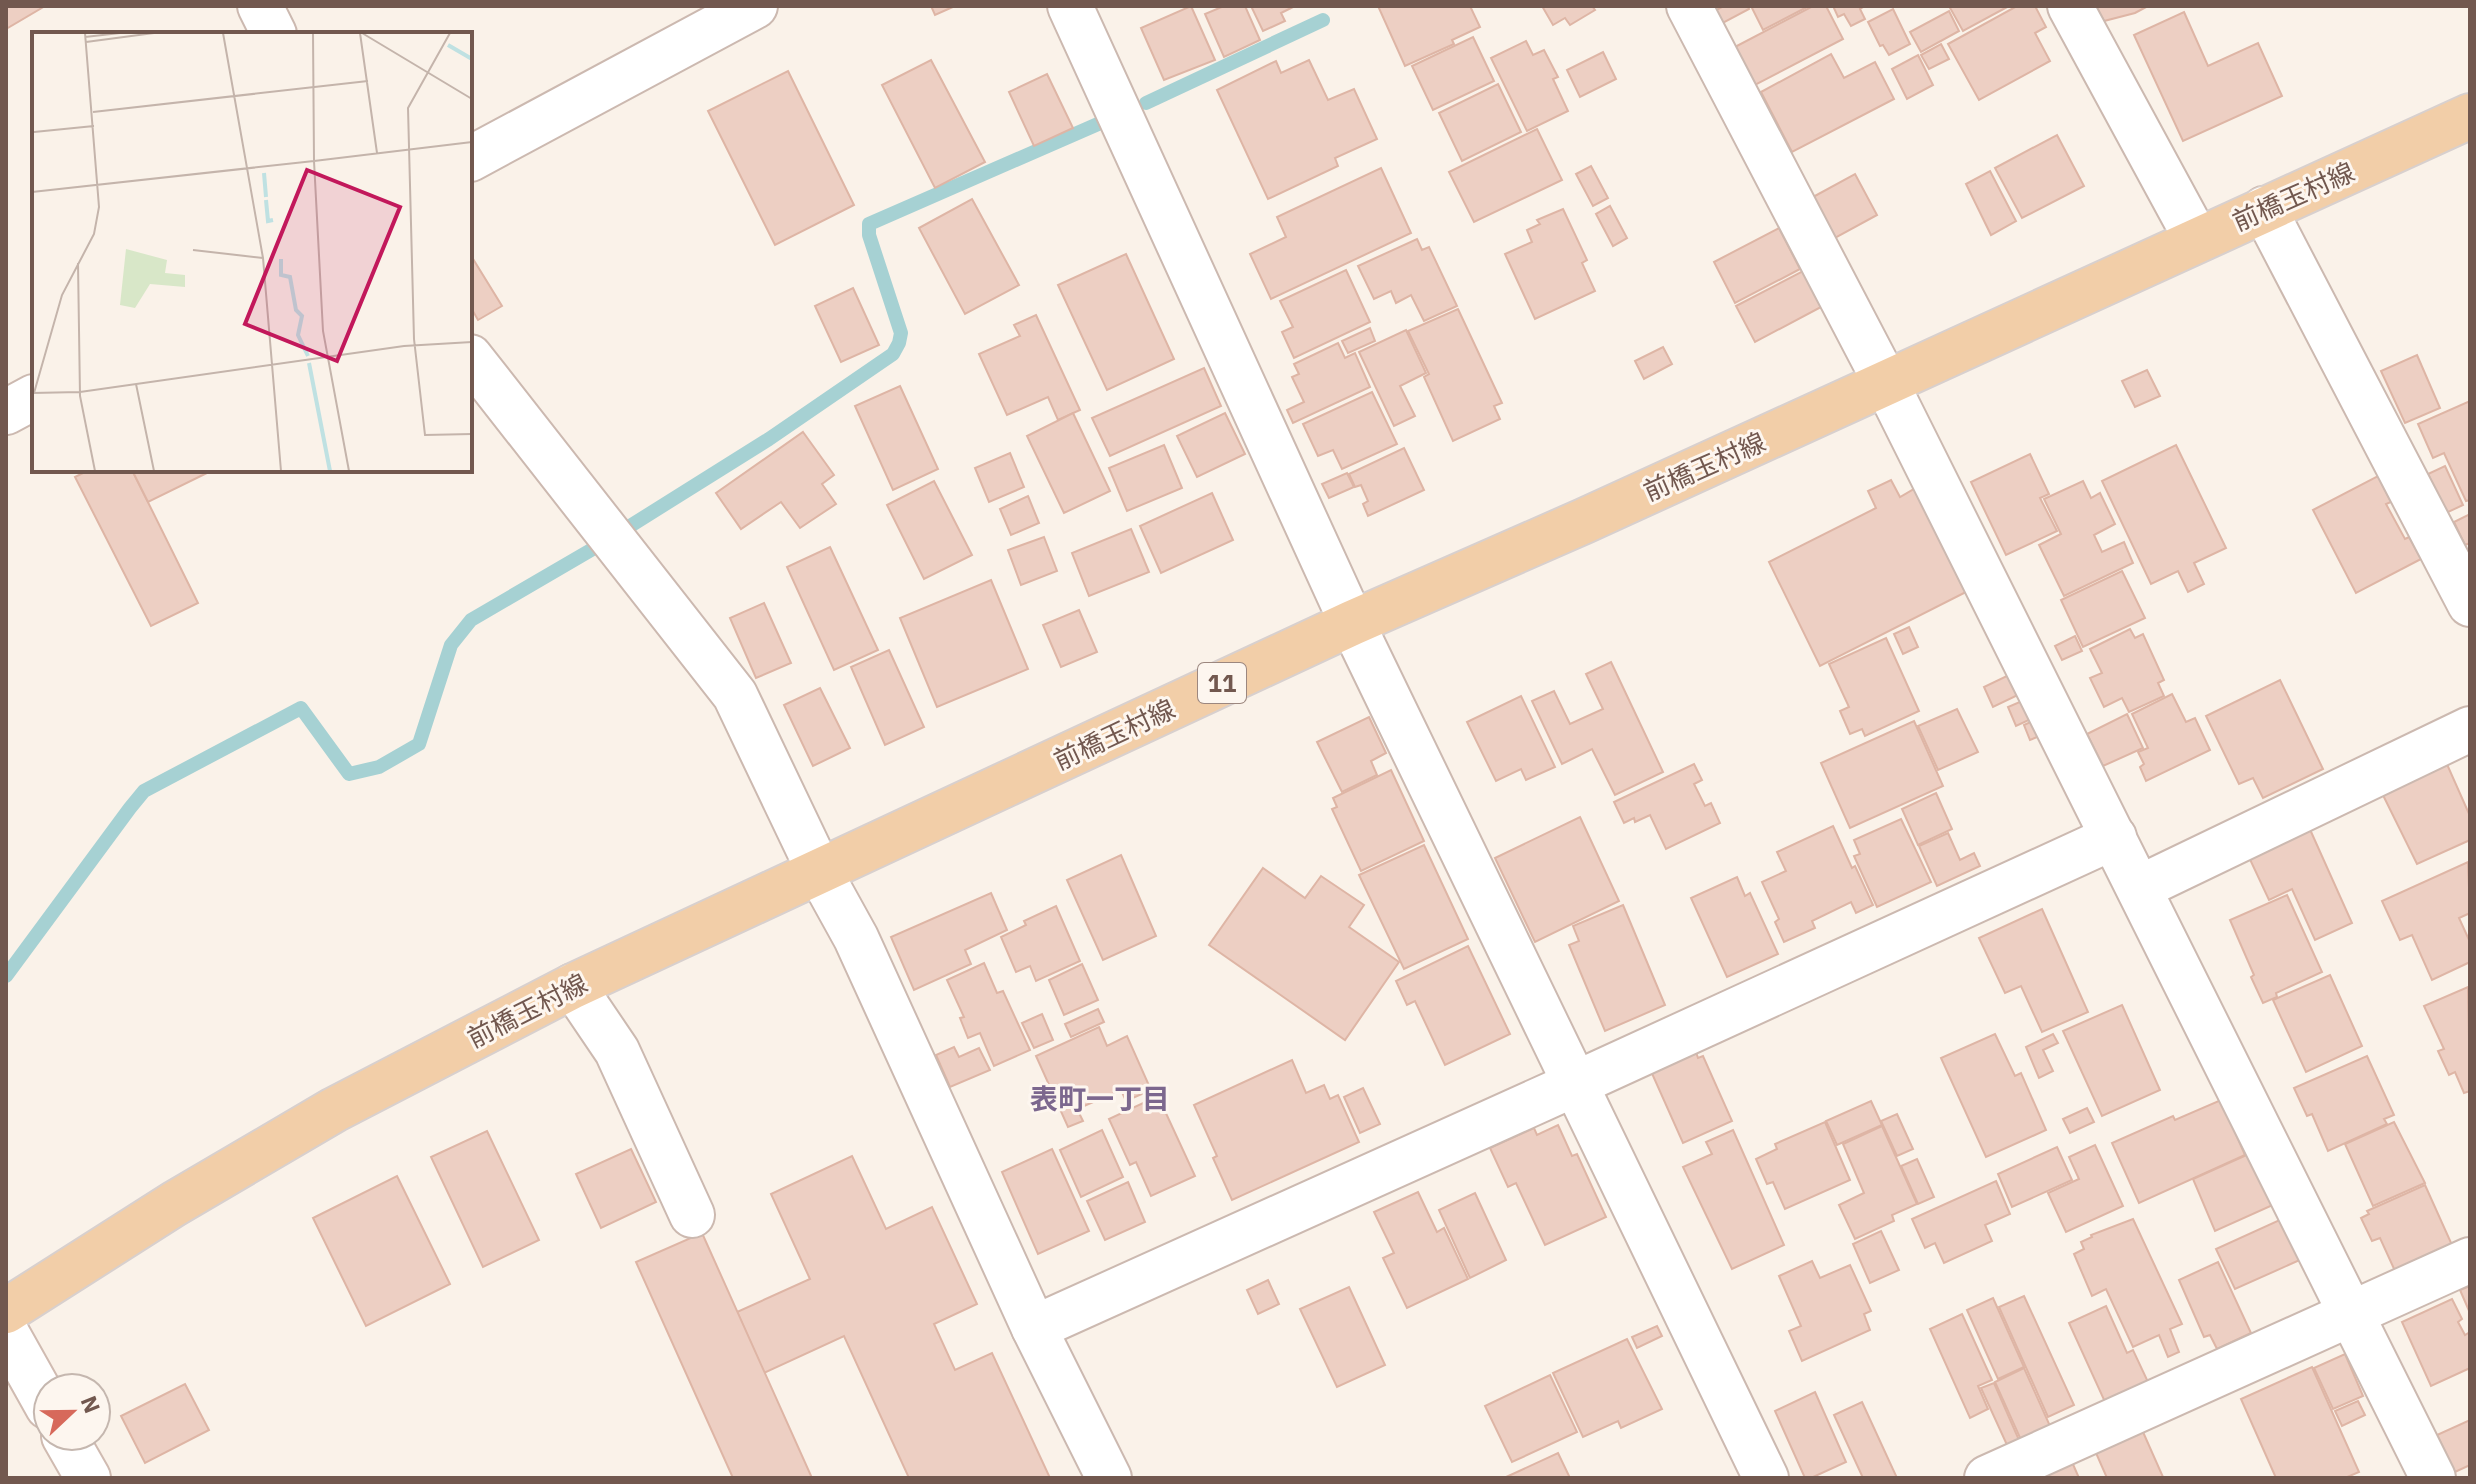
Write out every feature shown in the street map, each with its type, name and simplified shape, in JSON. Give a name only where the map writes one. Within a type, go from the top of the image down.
[{"type":"main road","name":"前橋玉村線","points":[[6,1311],[174,1204],[334,1110],[573,986],[1352,623],[2470,116]]},
{"type":"street","points":[[260,6],[273,32]]},
{"type":"street","points":[[472,158],[755,6]]},
{"type":"street","points":[[1070,6],[1352,623],[1766,1478]]},
{"type":"street","points":[[1689,6],[1886,383],[2433,1478]]},
{"type":"street","points":[[2070,6],[2197,240]]},
{"type":"street","points":[[2264,209],[2470,604]]},
{"type":"street","points":[[472,360],[735,695],[819,871],[856,938],[1034,1328],[1109,1478]]},
{"type":"street","points":[[6,412],[32,398]]},
{"type":"street","points":[[2139,888],[2470,729]]},
{"type":"street","points":[[1034,1328],[2114,837]]},
{"type":"street","points":[[573,986],[617,1051],[692,1215]]},
{"type":"street","points":[[1987,1478],[2470,1260]]},
{"type":"street","points":[[6,1332],[32,1378]]},
{"type":"street","points":[[73,1452],[88,1478]]},
{"type":"building","points":[[6,6],[45,6],[6,29]]},
{"type":"building","points":[[931,6],[955,6],[935,15]]},
{"type":"building","points":[[1191,6],[1215,60],[1164,80],[1141,28]]},
{"type":"building","points":[[1224,6],[1245,6],[1260,40],[1224,57],[1205,14]]},
{"type":"building","points":[[1251,6],[1295,6],[1281,13],[1285,21],[1263,31]]},
{"type":"building","points":[[1378,6],[1470,6],[1480,27],[1452,40],[1454,44],[1405,66]]},
{"type":"building","points":[[1542,6],[1592,6],[1595,10],[1570,25],[1565,18],[1553,25]]},
{"type":"building","points":[[1724,6],[1748,6],[1749,9],[1719,25],[1712,12]]},
{"type":"building","points":[[1751,6],[1809,6],[1763,30]]},
{"type":"building","points":[[1813,6],[1826,6],[1843,39],[1753,86],[1733,48]]},
{"type":"building","points":[[1833,6],[1865,6],[1860,9],[1865,19],[1851,26],[1844,14],[1838,17]]},
{"type":"building","points":[[1949,6],[2009,6],[1963,31]]},
{"type":"building","points":[[2017,6],[2035,6],[2046,27],[2035,33],[2050,61],[1979,100],[1948,44]]},
{"type":"building","points":[[2096,6],[2148,6],[2135,13],[2104,21]]},
{"type":"building","points":[[1893,9],[1910,44],[1889,55],[1883,45],[1880,46],[1868,22]]},
{"type":"building","points":[[1949,11],[1959,31],[1921,52],[1910,32]]},
{"type":"building","points":[[2184,12],[2208,66],[2258,43],[2282,96],[2183,141],[2134,35]]},
{"type":"building","points":[[1473,37],[1494,81],[1433,110],[1412,66]]},
{"type":"building","points":[[1526,41],[1533,55],[1544,50],[1558,77],[1553,79],[1568,111],[1527,131],[1491,58]]},
{"type":"building","points":[[1941,44],[1949,59],[1929,69],[1921,55]]},
{"type":"building","points":[[1603,52],[1616,79],[1580,97],[1567,70]]},
{"type":"building","points":[[1831,54],[1844,78],[1875,62],[1894,99],[1792,152],[1761,92]]},
{"type":"building","points":[[1918,55],[1933,85],[1907,99],[1892,69]]},
{"type":"building","points":[[931,60],[985,162],[935,188],[882,85]]},
{"type":"building","points":[[1309,60],[1328,100],[1354,89],[1377,139],[1335,158],[1338,166],[1268,199],[1217,90],[1276,61],[1281,73]]},
{"type":"building","points":[[788,71],[854,205],[775,245],[708,111]]},
{"type":"building","points":[[1047,74],[1073,128],[1034,146],[1009,92]]},
{"type":"building","points":[[1498,84],[1521,132],[1462,161],[1439,113]]},
{"type":"building","points":[[1537,129],[1562,180],[1474,222],[1449,172]]},
{"type":"building","points":[[2057,135],[2084,186],[2022,218],[1995,168]]},
{"type":"building","points":[[1591,166],[1608,198],[1593,206],[1576,174]]},
{"type":"building","points":[[1381,168],[1411,233],[1271,299],[1250,254],[1286,237],[1277,217]]},
{"type":"building","points":[[1990,171],[2016,221],[1991,235],[1966,184]]},
{"type":"building","points":[[1855,174],[1877,215],[1835,238],[1813,197]]},
{"type":"building","points":[[972,199],[1019,285],[965,314],[919,228]]},
{"type":"building","points":[[1610,206],[1627,238],[1613,246],[1596,214]]},
{"type":"building","points":[[1563,209],[1587,260],[1582,263],[1595,291],[1535,319],[1505,254],[1532,242],[1527,230],[1540,224],[1537,220]]},
{"type":"building","points":[[1779,228],[1800,269],[1735,303],[1714,262]]},
{"type":"building","points":[[1417,239],[1422,250],[1429,247],[1457,306],[1424,321],[1411,295],[1396,303],[1391,291],[1374,299],[1358,266]]},
{"type":"building","points":[[1126,254],[1174,359],[1107,390],[1058,285]]},
{"type":"building","points":[[472,257],[502,306],[478,320],[472,310]]},
{"type":"building","points":[[1346,270],[1370,322],[1294,358],[1282,332],[1293,327],[1280,301]]},
{"type":"building","points":[[1803,271],[1821,307],[1755,342],[1736,306]]},
{"type":"building","points":[[853,288],[879,345],[841,362],[815,306]]},
{"type":"building","points":[[1458,309],[1502,403],[1494,406],[1500,419],[1453,441],[1424,377],[1429,374],[1408,331]]},
{"type":"building","points":[[1036,315],[1080,410],[1058,420],[1048,397],[1007,415],[979,354],[1020,336],[1014,325]]},
{"type":"building","points":[[1370,328],[1375,341],[1348,353],[1342,341]]},
{"type":"building","points":[[1406,330],[1426,373],[1400,386],[1415,416],[1394,426],[1359,352]]},
{"type":"building","points":[[1338,343],[1345,358],[1355,353],[1370,387],[1293,423],[1287,410],[1304,402],[1292,377],[1299,374],[1294,364]]},
{"type":"building","points":[[1663,347],[1672,364],[1644,379],[1635,361]]},
{"type":"building","points":[[2417,355],[2440,408],[2405,423],[2381,371]]},
{"type":"building","points":[[1204,368],[1221,406],[1110,456],[1092,418]]},
{"type":"building","points":[[2147,370],[2160,396],[2135,407],[2122,381]]},
{"type":"building","points":[[900,386],[938,469],[893,490],[855,406]]},
{"type":"building","points":[[1372,392],[1397,444],[1342,469],[1333,450],[1318,456],[1303,424]]},
{"type":"building","points":[[2470,401],[2470,500],[2466,501],[2444,453],[2433,458],[2418,424]]},
{"type":"building","points":[[1073,413],[1110,491],[1064,513],[1027,436]]},
{"type":"building","points":[[1225,413],[1245,454],[1197,477],[1177,436]]},
{"type":"building","points":[[803,432],[834,475],[822,484],[836,504],[800,528],[781,502],[741,529],[716,493]]},
{"type":"building","points":[[1164,445],[1182,488],[1127,511],[1109,468]]},
{"type":"building","points":[[2176,445],[2226,548],[2194,563],[2204,584],[2188,592],[2178,571],[2151,584],[2102,481]]},
{"type":"building","points":[[1404,448],[1424,490],[1368,516],[1363,504],[1368,501],[1361,485],[1355,487],[1349,474]]},
{"type":"building","points":[[1010,453],[1024,487],[989,502],[975,468]]},
{"type":"building","points":[[2030,454],[2049,494],[2040,498],[2057,531],[2006,555],[1971,482]]},
{"type":"building","points":[[2445,466],[2463,505],[2446,513],[2428,474]]},
{"type":"building","points":[[85,472],[133,472],[198,603],[151,626],[75,477]]},
{"type":"building","points":[[133,472],[209,472],[148,502]]},
{"type":"building","points":[[1347,473],[1354,487],[1329,498],[1322,484]]},
{"type":"building","points":[[2378,476],[2391,502],[2386,504],[2405,539],[2409,537],[2421,559],[2356,593],[2313,510]]},
{"type":"building","points":[[1891,480],[1900,497],[1914,489],[1966,592],[1820,666],[1769,562],[1876,508],[1868,491]]},
{"type":"building","points":[[934,481],[972,555],[924,579],[887,505]]},
{"type":"building","points":[[2083,481],[2091,498],[2100,493],[2115,524],[2094,535],[2102,552],[2124,542],[2133,563],[2064,596],[2039,545],[2061,534],[2044,499]]},
{"type":"building","points":[[1212,493],[1233,540],[1161,573],[1140,526]]},
{"type":"building","points":[[1028,496],[1039,523],[1011,535],[1000,509]]},
{"type":"building","points":[[2470,514],[2470,543],[2465,545],[2454,522]]},
{"type":"building","points":[[1131,529],[1149,572],[1089,596],[1072,553]]},
{"type":"building","points":[[1044,537],[1057,571],[1021,585],[1008,550]]},
{"type":"building","points":[[830,547],[878,650],[834,670],[787,567]]},
{"type":"building","points":[[2122,571],[2145,618],[2083,647],[2061,600]]},
{"type":"building","points":[[991,580],[1028,669],[937,707],[900,618]]},
{"type":"building","points":[[764,603],[791,663],[756,678],[730,618]]},
{"type":"building","points":[[1079,610],[1097,652],[1061,667],[1043,625]]},
{"type":"building","points":[[1909,627],[1918,647],[1903,654],[1894,634]]},
{"type":"building","points":[[2130,629],[2135,638],[2143,634],[2164,680],[2158,683],[2164,696],[2129,712],[2122,698],[2104,707],[2090,678],[2102,673],[2090,649]]},
{"type":"building","points":[[2075,636],[2082,651],[2062,660],[2055,646]]},
{"type":"building","points":[[1886,638],[1919,711],[1865,736],[1862,729],[1850,734],[1840,711],[1849,707],[1829,664]]},
{"type":"building","points":[[889,650],[924,727],[885,745],[851,667]]},
{"type":"building","points":[[1611,662],[1663,772],[1615,795],[1592,749],[1562,764],[1532,701],[1554,691],[1570,724],[1603,709],[1586,674]]},
{"type":"building","points":[[2013,673],[2022,693],[1993,707],[1984,687]]},
{"type":"building","points":[[2280,680],[2323,769],[2263,798],[2253,778],[2239,784],[2206,716]]},
{"type":"building","points":[[820,688],[850,748],[813,766],[784,705]]},
{"type":"building","points":[[2172,694],[2186,722],[2195,718],[2210,750],[2146,781],[2140,767],[2144,764],[2138,752],[2148,748],[2132,714]]},
{"type":"building","points":[[1521,696],[1555,767],[1526,780],[1521,769],[1496,781],[1467,722]]},
{"type":"building","points":[[2022,701],[2031,719],[2016,726],[2008,707]]},
{"type":"building","points":[[1957,709],[1978,752],[1938,770],[1918,726]]},
{"type":"building","points":[[2127,714],[2143,748],[2103,766],[2087,734]]},
{"type":"building","points":[[1369,717],[1386,753],[1371,761],[1377,775],[1342,792],[1317,742]]},
{"type":"building","points":[[2035,720],[2042,735],[2030,740],[2024,725]]},
{"type":"building","points":[[1914,721],[1943,786],[1850,828],[1821,763]]},
{"type":"building","points":[[2446,762],[2470,816],[2470,840],[2417,864],[2378,785]]},
{"type":"building","points":[[1694,764],[1702,780],[1694,784],[1705,806],[1711,803],[1720,823],[1666,849],[1650,815],[1624,823],[1614,802]]},
{"type":"building","points":[[1391,770],[1424,841],[1361,871],[1332,809],[1337,807],[1333,798]]},
{"type":"building","points":[[1936,793],[1952,829],[1918,845],[1902,809]]},
{"type":"building","points":[[1580,817],[1619,901],[1535,942],[1495,858]]},
{"type":"building","points":[[1901,819],[1931,882],[1877,907],[1854,856],[1860,854],[1854,840]]},
{"type":"building","points":[[2308,825],[2352,923],[2315,940],[2292,889],[2269,900],[2247,853]]},
{"type":"building","points":[[1833,826],[1873,905],[1856,913],[1851,902],[1812,921],[1815,928],[1784,942],[1775,922],[1779,919],[1762,882],[1786,871],[1777,852]]},
{"type":"building","points":[[1948,833],[1960,860],[1974,853],[1980,866],[1937,886],[1919,846]]},
{"type":"building","points":[[1424,845],[1468,939],[1404,969],[1359,875]]},
{"type":"building","points":[[1121,855],[1156,936],[1103,960],[1067,880]]},
{"type":"building","points":[[2468,862],[2470,913],[2459,918],[2470,942],[2470,962],[2432,980],[2412,935],[2400,940],[2382,901]]},
{"type":"building","points":[[1263,868],[1305,898],[1321,876],[1364,905],[1349,927],[1399,962],[1345,1040],[1209,945]]},
{"type":"building","points":[[1737,877],[1745,896],[1750,893],[1778,954],[1727,977],[1691,898]]},
{"type":"building","points":[[991,893],[1007,930],[965,950],[971,964],[914,990],[891,937]]},
{"type":"building","points":[[2287,895],[2322,972],[2276,993],[2277,997],[2263,1003],[2230,920]]},
{"type":"building","points":[[1623,905],[1665,1005],[1605,1031],[1569,945],[1579,941],[1573,926]]},
{"type":"building","points":[[1056,906],[1080,961],[1036,981],[1030,966],[1016,972],[1001,937],[1026,925],[1024,921]]},
{"type":"building","points":[[2042,909],[2088,1012],[2042,1032],[2021,986],[2005,993],[1979,938]]},
{"type":"building","points":[[1468,946],[1510,1034],[1445,1065],[1415,1001],[1407,1005],[1396,981]]},
{"type":"building","points":[[984,963],[997,993],[1003,991],[1030,1050],[994,1066],[980,1033],[968,1038],[960,1018],[964,1017],[947,980]]},
{"type":"building","points":[[1082,964],[1098,1000],[1064,1015],[1049,980]]},
{"type":"building","points":[[2330,975],[2362,1046],[2306,1072],[2273,1000]]},
{"type":"building","points":[[2468,987],[2470,1091],[2464,1093],[2455,1072],[2449,1075],[2438,1051],[2444,1049],[2424,1006]]},
{"type":"building","points":[[2122,1005],[2160,1090],[2102,1116],[2063,1031]]},
{"type":"building","points":[[1098,1009],[1104,1022],[1071,1037],[1065,1024]]},
{"type":"building","points":[[1042,1014],[1053,1040],[1034,1048],[1022,1023]]},
{"type":"building","points":[[1099,1027],[1107,1046],[1127,1036],[1151,1090],[1126,1101],[1121,1090],[1077,1109],[1083,1121],[1068,1127],[1036,1056]]},
{"type":"building","points":[[1995,1034],[2015,1076],[2021,1073],[2046,1130],[1986,1157],[1941,1058]]},
{"type":"building","points":[[2053,1034],[2058,1043],[2043,1050],[2053,1071],[2039,1078],[2026,1047]]},
{"type":"building","points":[[954,1047],[959,1057],[979,1048],[990,1070],[950,1087],[936,1055]]},
{"type":"building","points":[[1695,1049],[1698,1058],[1703,1056],[1732,1121],[1683,1143],[1650,1069]]},
{"type":"building","points":[[2367,1056],[2394,1115],[2384,1119],[2387,1124],[2328,1151],[2312,1114],[2307,1116],[2294,1088]]},
{"type":"building","points":[[1292,1060],[1306,1093],[1324,1085],[1330,1099],[1338,1095],[1359,1142],[1232,1200],[1213,1158],[1217,1156],[1194,1105]]},
{"type":"building","points":[[1363,1088],[1380,1124],[1360,1133],[1344,1097]]},
{"type":"building","points":[[1158,1096],[1195,1176],[1151,1196],[1136,1162],[1130,1165],[1109,1119]]},
{"type":"building","points":[[2221,1100],[2245,1155],[2139,1203],[2112,1143],[2173,1116],[2175,1120]]},
{"type":"building","points":[[1871,1101],[1882,1125],[1837,1145],[1826,1121]]},
{"type":"building","points":[[2087,1108],[2094,1122],[2070,1133],[2063,1119]]},
{"type":"building","points":[[1897,1114],[1913,1149],[1897,1156],[1881,1121]]},
{"type":"building","points":[[1825,1122],[1850,1180],[1785,1209],[1773,1182],[1767,1184],[1756,1159],[1777,1149],[1775,1144]]},
{"type":"building","points":[[2394,1122],[2425,1183],[2373,1206],[2345,1144]]},
{"type":"building","points":[[1558,1125],[1572,1156],[1577,1154],[1606,1217],[1545,1245],[1516,1183],[1508,1187],[1490,1148],[1534,1128],[1537,1135]]},
{"type":"building","points":[[1882,1126],[1917,1204],[1892,1215],[1894,1221],[1855,1239],[1839,1205],[1864,1193],[1843,1144]]},
{"type":"building","points":[[1102,1130],[1123,1177],[1081,1197],[1060,1150]]},
{"type":"building","points":[[1733,1130],[1784,1245],[1732,1269],[1683,1167],[1712,1154],[1706,1142]]},
{"type":"building","points":[[487,1131],[539,1240],[483,1267],[431,1157]]},
{"type":"building","points":[[2095,1145],[2123,1206],[2066,1232],[2048,1193],[2079,1179],[2069,1157]]},
{"type":"building","points":[[2057,1147],[2072,1180],[2012,1207],[1998,1174]]},
{"type":"building","points":[[631,1149],[656,1202],[601,1228],[576,1174]]},
{"type":"building","points":[[1052,1149],[1089,1231],[1038,1254],[1002,1172]]},
{"type":"building","points":[[2251,1153],[2275,1204],[2215,1231],[2193,1179]]},
{"type":"building","points":[[852,1156],[886,1229],[932,1207],[977,1304],[934,1324],[955,1370],[992,1353],[1050,1478],[909,1478],[844,1336],[764,1373],[737,1312],[810,1279],[771,1194]]},
{"type":"building","points":[[1917,1159],[1934,1197],[1918,1204],[1901,1166]]},
{"type":"building","points":[[397,1176],[450,1284],[366,1326],[313,1218]]},
{"type":"building","points":[[1996,1181],[2010,1214],[1985,1225],[1992,1241],[1944,1263],[1935,1243],[1925,1248],[1912,1219]]},
{"type":"building","points":[[1128,1182],[1145,1222],[1105,1240],[1087,1201]]},
{"type":"building","points":[[2425,1185],[2452,1245],[2395,1271],[2380,1238],[2372,1241],[2361,1218],[2369,1214],[2367,1211]]},
{"type":"building","points":[[1418,1192],[1437,1232],[1444,1228],[1468,1279],[1407,1308],[1383,1258],[1394,1253],[1374,1212]]},
{"type":"building","points":[[1475,1193],[1506,1260],[1470,1278],[1439,1210]]},
{"type":"building","points":[[2284,1218],[2302,1259],[2235,1289],[2216,1249]]},
{"type":"building","points":[[2133,1219],[2182,1324],[2170,1329],[2179,1352],[2168,1357],[2159,1335],[2133,1347],[2106,1289],[2092,1296],[2074,1254],[2084,1249],[2081,1242],[2091,1235]]},
{"type":"building","points":[[1881,1231],[1899,1270],[1870,1283],[1853,1244]]},
{"type":"building","points":[[702,1233],[812,1478],[733,1478],[636,1262]]},
{"type":"building","points":[[1812,1261],[1820,1278],[1850,1265],[1871,1311],[1864,1314],[1870,1330],[1802,1361],[1789,1331],[1801,1326],[1779,1276]]},
{"type":"building","points":[[2218,1262],[2251,1333],[2217,1349],[2210,1335],[2204,1337],[2179,1280]]},
{"type":"building","points":[[1268,1280],[1279,1304],[1258,1314],[1247,1290]]},
{"type":"building","points":[[2470,1286],[2470,1313],[2460,1290]]},
{"type":"building","points":[[1349,1287],[1385,1365],[1337,1387],[1300,1309]]},
{"type":"building","points":[[2024,1296],[2074,1405],[2048,1417],[1999,1307]]},
{"type":"building","points":[[1993,1298],[2024,1367],[1998,1379],[1967,1310]]},
{"type":"building","points":[[2452,1299],[2462,1319],[2458,1322],[2465,1335],[2470,1332],[2470,1368],[2431,1386],[2402,1322]]},
{"type":"building","points":[[2106,1306],[2127,1353],[2133,1350],[2148,1382],[2105,1402],[2069,1323]]},
{"type":"building","points":[[1962,1314],[1992,1380],[1978,1386],[1988,1409],[1970,1418],[1930,1329]]},
{"type":"building","points":[[1657,1326],[1662,1336],[1637,1348],[1632,1337]]},
{"type":"building","points":[[1627,1339],[1662,1409],[1621,1428],[1618,1421],[1583,1437],[1553,1373]]},
{"type":"building","points":[[2345,1354],[2363,1396],[2333,1409],[2314,1368]]},
{"type":"building","points":[[2312,1367],[2359,1472],[2345,1478],[2276,1478],[2241,1399]]},
{"type":"building","points":[[2024,1368],[2050,1426],[2021,1440],[1995,1382]]},
{"type":"building","points":[[1550,1375],[1577,1432],[1512,1462],[1485,1406]]},
{"type":"building","points":[[1994,1383],[2019,1440],[2007,1445],[1981,1388]]},
{"type":"building","points":[[185,1384],[209,1430],[145,1463],[121,1416]]},
{"type":"building","points":[[1815,1392],[1846,1462],[1805,1478],[1775,1411]]},
{"type":"building","points":[[2358,1401],[2365,1415],[2342,1426],[2335,1411]]},
{"type":"building","points":[[1862,1402],[1897,1478],[1863,1478],[1834,1415]]},
{"type":"building","points":[[2470,1420],[2470,1465],[2455,1472],[2437,1435]]},
{"type":"building","points":[[2143,1432],[2163,1477],[2107,1478],[2096,1453]]},
{"type":"building","points":[[1558,1453],[1570,1478],[1504,1478]]},
{"type":"building","points":[[2072,1462],[2079,1478],[2037,1478]]},
{"type":"waterway","points":[[1146,103],[1323,20]]},
{"type":"waterway","points":[[6,976],[144,791],[301,708],[349,774],[379,767],[419,744],[451,645],[471,620],[603,543],[769,439],[893,354],[901,333],[869,235],[869,224],[1098,124]]},
{"type":"district","name":"表町一丁目","points":[[1100,1098]]}]
